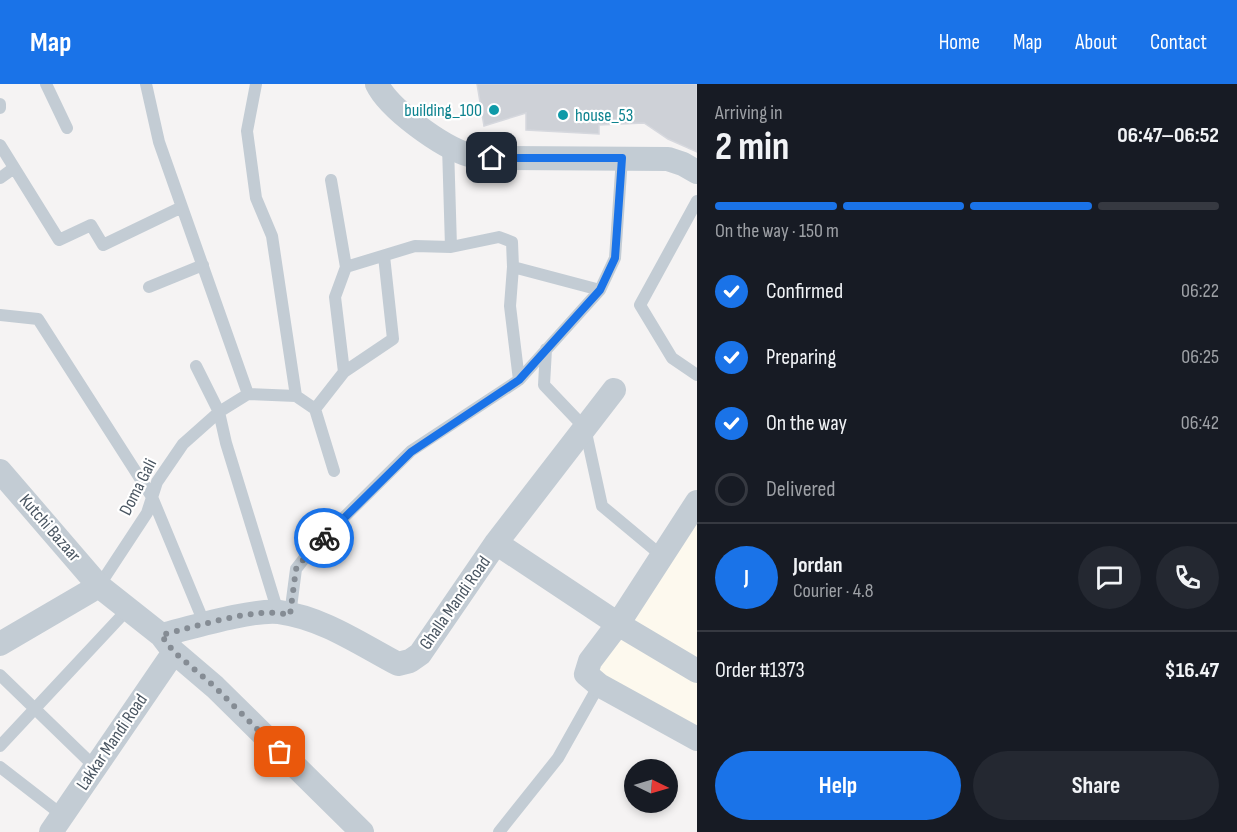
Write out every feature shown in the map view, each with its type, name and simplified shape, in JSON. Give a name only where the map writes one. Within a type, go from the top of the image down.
[{"type":"street","points":[[377,84],[403,114],[448,146],[468,155],[492,158],[668,159],[697,172]]},
{"type":"street","name":"Ghalla Mandi Road","points":[[167,644],[205,625],[244,616],[284,613],[323,623],[398,664],[410,661],[420,654],[496,543],[614,390]]},
{"type":"street","name":"Kutchi Bazaar","points":[[0,471],[99,586],[215,687],[358,831]]},
{"type":"street","points":[[694,512],[590,661],[586,674],[599,685],[697,739]]},
{"type":"street","points":[[496,543],[618,624],[697,670]]},
{"type":"street","points":[[0,644],[99,586]]},
{"type":"street","name":"Lakkar Mandi Road","points":[[56,824],[95,767],[167,644]]},
{"type":"lane","points":[[46,84],[67,128]]},
{"type":"lane","points":[[146,84],[159,142],[249,394],[296,396],[315,409],[334,471]]},
{"type":"lane","points":[[256,84],[247,131],[256,198],[272,236],[296,396]]},
{"type":"lane","points":[[0,145],[59,240],[91,225],[103,245],[182,207]]},
{"type":"lane","points":[[448,146],[451,247]]},
{"type":"lane","points":[[284,613],[296,569],[310,551],[411,452],[519,380],[600,290],[615,258],[622,158]]},
{"type":"lane","points":[[0,178],[14,168]]},
{"type":"lane","points":[[331,180],[346,267],[335,297],[344,372]]},
{"type":"lane","points":[[697,201],[640,304],[672,358],[697,375]]},
{"type":"lane","points":[[346,267],[416,246],[451,247],[499,237],[512,242],[510,306],[519,380]]},
{"type":"lane","points":[[315,409],[344,372],[393,339],[384,256]]},
{"type":"lane","points":[[149,287],[203,265]]},
{"type":"lane","points":[[513,267],[600,290]]},
{"type":"lane","points":[[0,315],[38,319],[152,497],[205,625]]},
{"type":"lane","points":[[546,349],[544,385],[585,428],[602,506],[662,556]]},
{"type":"lane","points":[[196,366],[219,412],[226,443],[284,613]]},
{"type":"lane","name":"Doma Gali","points":[[99,586],[147,513],[157,482],[183,444],[219,412],[249,394]]},
{"type":"lane","points":[[0,746],[128,609]]},
{"type":"lane","points":[[0,675],[95,767]]},
{"type":"lane","points":[[499,832],[558,758],[599,685]]},
{"type":"lane","points":[[0,767],[56,824]]},
{"type":"shaded area","points":[[691,521],[697,524],[697,731],[596,672]]},
{"type":"building","points":[[477,84],[697,84],[697,152],[668,139],[644,123],[599,125],[599,134],[526,130],[526,113],[484,126]]},
{"type":"way so far","points":[[280,752],[215,687],[174,652],[161,635],[244,616],[278,612],[290,615],[296,569],[324,538]]},
{"type":"place","name":"building_100","points":[[494,110]]},
{"type":"place","name":"house_53","points":[[563,115]]},
{"type":"route","points":[[324,538],[411,452],[519,380],[600,290],[615,258],[622,158],[492,158]]}]
